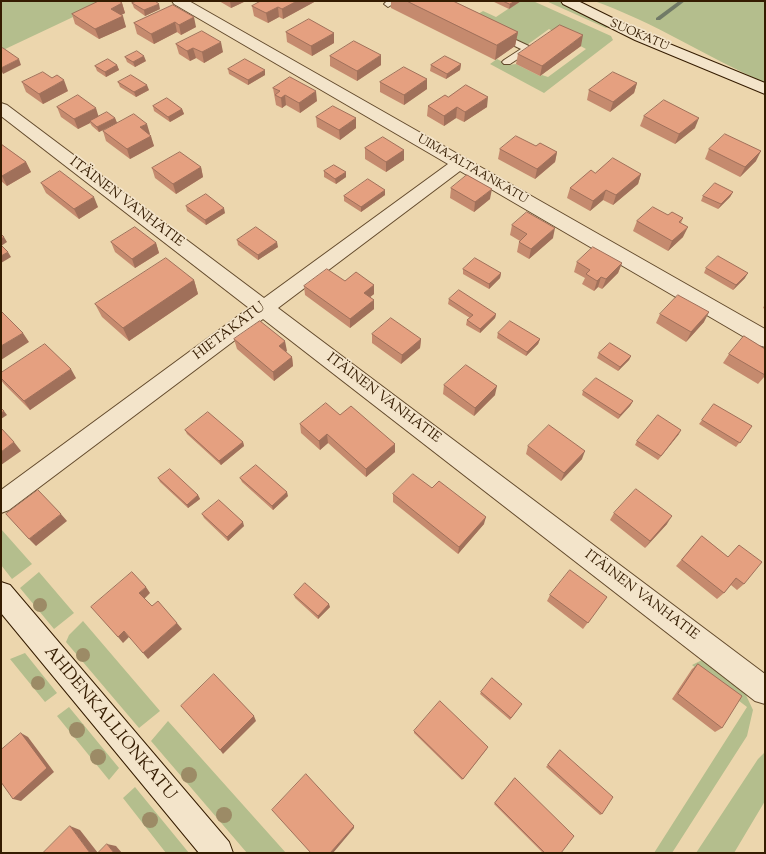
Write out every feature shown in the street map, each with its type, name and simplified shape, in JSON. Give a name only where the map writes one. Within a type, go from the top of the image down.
[{"type":"street","name":"UIMA-ALTAANKATU","points":[[179,1],[765,339]]},
{"type":"street","name":"SUOKATU","points":[[568,1],[587,12],[653,43],[713,65],[765,89]]},
{"type":"street","name":"SUOKATU","points":[[581,1],[636,22],[664,36],[713,65]]},
{"type":"street","name":"ITÄINEN VANHATIE","points":[[1,108],[765,691]]},
{"type":"street","name":"HIETAKATU","points":[[1,503],[460,163]]},
{"type":"street","name":"AHDENKALLIONKATU","points":[[1,594],[218,853]]},
{"type":"lane","points":[[493,31],[528,49]]},
{"type":"lane","points":[[507,62],[538,43]]},
{"type":"green space","points":[[1,1],[107,1],[1,51]]},
{"type":"green space","points":[[520,1],[533,1],[611,36],[613,40],[544,93],[490,64],[497,59],[509,65],[516,64],[540,76],[542,75],[548,77],[586,49],[549,29],[527,45],[475,16],[483,11],[496,17]]},
{"type":"green space","points":[[546,1],[560,1],[608,27],[606,28]]},
{"type":"green space","points":[[594,1],[765,1],[765,83],[659,29],[616,9]]},
{"type":"green space","points":[[1,529],[32,564],[12,579],[1,565]]},
{"type":"green space","points":[[39,572],[74,613],[54,629],[20,588]]},
{"type":"green space","points":[[83,621],[160,711],[139,728],[66,642],[69,635]]},
{"type":"green space","points":[[25,653],[57,693],[45,702],[10,659]]},
{"type":"green space","points":[[702,660],[745,693],[753,710],[747,736],[672,853],[654,853],[747,707],[692,665]]},
{"type":"green space","points":[[69,707],[119,768],[109,780],[57,716]]},
{"type":"green space","points":[[168,721],[286,853],[247,853],[151,741]]},
{"type":"green space","points":[[765,752],[765,801],[734,853],[696,853],[758,759]]},
{"type":"green space","points":[[135,787],[189,853],[166,853],[123,798]]},
{"type":"building","points":[[99,1],[119,1],[122,3],[111,9],[123,16],[95,29],[72,14]]},
{"type":"building","points":[[137,1],[155,1],[159,4],[144,10],[132,3]]},
{"type":"building","points":[[261,1],[297,1],[282,9],[278,7],[266,13],[252,6]]},
{"type":"building","points":[[407,1],[453,1],[518,32],[497,45]]},
{"type":"building","points":[[503,1],[515,1],[510,4]]},
{"type":"building","points":[[173,5],[194,17],[179,25],[175,22],[151,34],[134,23]]},
{"type":"building","points":[[309,19],[334,33],[311,46],[286,32]]},
{"type":"building","points":[[560,25],[583,35],[542,66],[518,54]]},
{"type":"building","points":[[202,31],[221,42],[202,52],[193,48],[187,51],[176,44]]},
{"type":"building","points":[[354,41],[381,55],[357,71],[330,56]]},
{"type":"building","points":[[3,48],[19,59],[1,68],[1,49]]},
{"type":"building","points":[[137,51],[144,56],[133,62],[125,57]]},
{"type":"building","points":[[445,56],[461,64],[447,74],[431,65]]},
{"type":"building","points":[[108,59],[117,65],[105,72],[95,66]]},
{"type":"building","points":[[245,59],[265,70],[248,80],[228,69]]},
{"type":"building","points":[[404,67],[427,79],[404,95],[380,82]]},
{"type":"building","points":[[43,72],[52,78],[57,75],[64,80],[39,94],[22,82]]},
{"type":"building","points":[[613,72],[637,83],[613,102],[589,90]]},
{"type":"building","points":[[131,75],[147,85],[134,92],[118,82]]},
{"type":"building","points":[[290,77],[316,91],[299,103],[285,95],[281,98],[275,95],[280,91],[273,88]]},
{"type":"building","points":[[466,85],[488,97],[465,112],[457,107],[444,116],[428,106],[445,95],[448,97]]},
{"type":"building","points":[[78,95],[96,108],[74,119],[57,107]]},
{"type":"building","points":[[167,98],[182,109],[168,117],[153,106]]},
{"type":"building","points":[[664,100],[699,118],[679,134],[644,116]]},
{"type":"building","points":[[333,106],[356,118],[339,130],[316,117]]},
{"type":"building","points":[[107,112],[115,118],[97,127],[90,121]]},
{"type":"building","points":[[134,114],[147,124],[140,127],[151,136],[127,149],[103,131]]},
{"type":"building","points":[[725,134],[761,151],[745,167],[709,149]]},
{"type":"building","points":[[516,136],[536,146],[540,143],[557,152],[537,169],[500,149]]},
{"type":"building","points":[[383,137],[404,150],[386,162],[365,148]]},
{"type":"building","points":[[1,144],[26,162],[2,176],[1,175]]},
{"type":"building","points":[[180,152],[201,167],[173,184],[152,168]]},
{"type":"building","points":[[613,158],[641,174],[616,195],[606,190],[593,201],[570,188],[591,170],[595,173]]},
{"type":"building","points":[[334,165],[346,172],[335,179],[324,171]]},
{"type":"building","points":[[60,171],[94,197],[74,209],[41,183]]},
{"type":"building","points":[[467,175],[492,189],[475,202],[451,188]]},
{"type":"building","points":[[368,179],[385,190],[361,207],[344,196]]},
{"type":"building","points":[[715,183],[733,192],[721,204],[703,196]]},
{"type":"building","points":[[206,194],[224,208],[205,220],[186,206]]},
{"type":"building","points":[[653,207],[668,215],[672,212],[683,218],[679,222],[688,227],[672,241],[637,221]]},
{"type":"building","points":[[527,212],[555,228],[531,249],[519,242],[527,234],[512,225]]},
{"type":"building","points":[[135,227],[156,243],[132,259],[111,242]]},
{"type":"building","points":[[256,227],[277,242],[258,255],[237,240]]},
{"type":"building","points":[[1,245],[8,252],[1,256]]},
{"type":"building","points":[[593,247],[622,263],[606,279],[601,277],[597,281],[586,274],[590,270],[577,262]]},
{"type":"building","points":[[718,256],[748,273],[736,285],[706,268]]},
{"type":"building","points":[[166,258],[194,280],[123,328],[95,304]]},
{"type":"building","points":[[475,258],[501,273],[489,284],[463,269]]},
{"type":"building","points":[[327,269],[345,281],[356,272],[374,285],[364,293],[374,300],[350,319],[304,286]]},
{"type":"building","points":[[459,290],[496,314],[480,329],[467,320],[473,315],[449,299]]},
{"type":"building","points":[[678,295],[709,312],[691,332],[660,314]]},
{"type":"building","points":[[1,311],[23,333],[1,346]]},
{"type":"building","points":[[391,318],[421,339],[402,355],[372,334]]},
{"type":"building","points":[[260,321],[285,341],[279,346],[292,357],[273,372],[234,339]]},
{"type":"building","points":[[510,321],[540,339],[527,352],[498,333]]},
{"type":"building","points":[[744,336],[765,349],[765,375],[729,354]]},
{"type":"building","points":[[610,343],[631,356],[620,367],[599,353]]},
{"type":"building","points":[[45,344],[71,369],[24,401],[1,378],[1,373]]},
{"type":"building","points":[[466,365],[497,386],[475,408],[444,385]]},
{"type":"building","points":[[596,378],[633,401],[620,415],[583,391]]},
{"type":"building","points":[[326,403],[340,415],[351,406],[395,444],[366,469],[327,434],[319,441],[300,424]]},
{"type":"building","points":[[714,404],[752,426],[740,443],[702,420]]},
{"type":"building","points":[[208,412],[243,442],[219,461],[185,430]]},
{"type":"building","points":[[658,415],[681,430],[661,456],[637,441]]},
{"type":"building","points":[[549,425],[585,451],[564,473],[528,446]]},
{"type":"building","points":[[1,428],[14,442],[1,452]]},
{"type":"building","points":[[256,465],[287,492],[272,506],[240,478]]},
{"type":"building","points":[[170,469],[198,495],[187,505],[158,478]]},
{"type":"building","points":[[413,474],[432,488],[439,481],[486,517],[459,547],[393,494]]},
{"type":"building","points":[[636,489],[672,516],[650,541],[614,513]]},
{"type":"building","points":[[38,490],[61,514],[29,539],[6,514]]},
{"type":"building","points":[[219,500],[243,522],[227,537],[202,514]]},
{"type":"building","points":[[702,536],[728,557],[739,545],[762,562],[744,584],[736,578],[724,593],[682,560]]},
{"type":"building","points":[[570,570],[607,597],[588,623],[550,595]]},
{"type":"building","points":[[132,572],[146,587],[139,593],[152,606],[158,601],[177,623],[143,653],[124,631],[118,637],[91,607]]},
{"type":"building","points":[[305,583],[329,604],[318,616],[294,595]]},
{"type":"building","points":[[698,664],[742,696],[722,728],[678,694]]},
{"type":"building","points":[[214,674],[254,716],[220,750],[181,706]]},
{"type":"building","points":[[492,678],[522,704],[511,718],[481,692]]},
{"type":"building","points":[[440,701],[488,747],[463,779],[414,731]]},
{"type":"building","points":[[21,733],[47,768],[13,799],[1,782],[1,750]]},
{"type":"building","points":[[560,750],[613,797],[602,814],[548,765]]},
{"type":"building","points":[[306,774],[354,826],[330,853],[311,853],[272,810]]},
{"type":"building","points":[[515,778],[574,836],[561,853],[545,853],[495,803]]},
{"type":"building","points":[[70,826],[90,853],[43,853]]},
{"type":"building","points":[[107,844],[114,853],[98,853]]},
{"type":"waterway","points":[[658,19],[682,1]]}]
